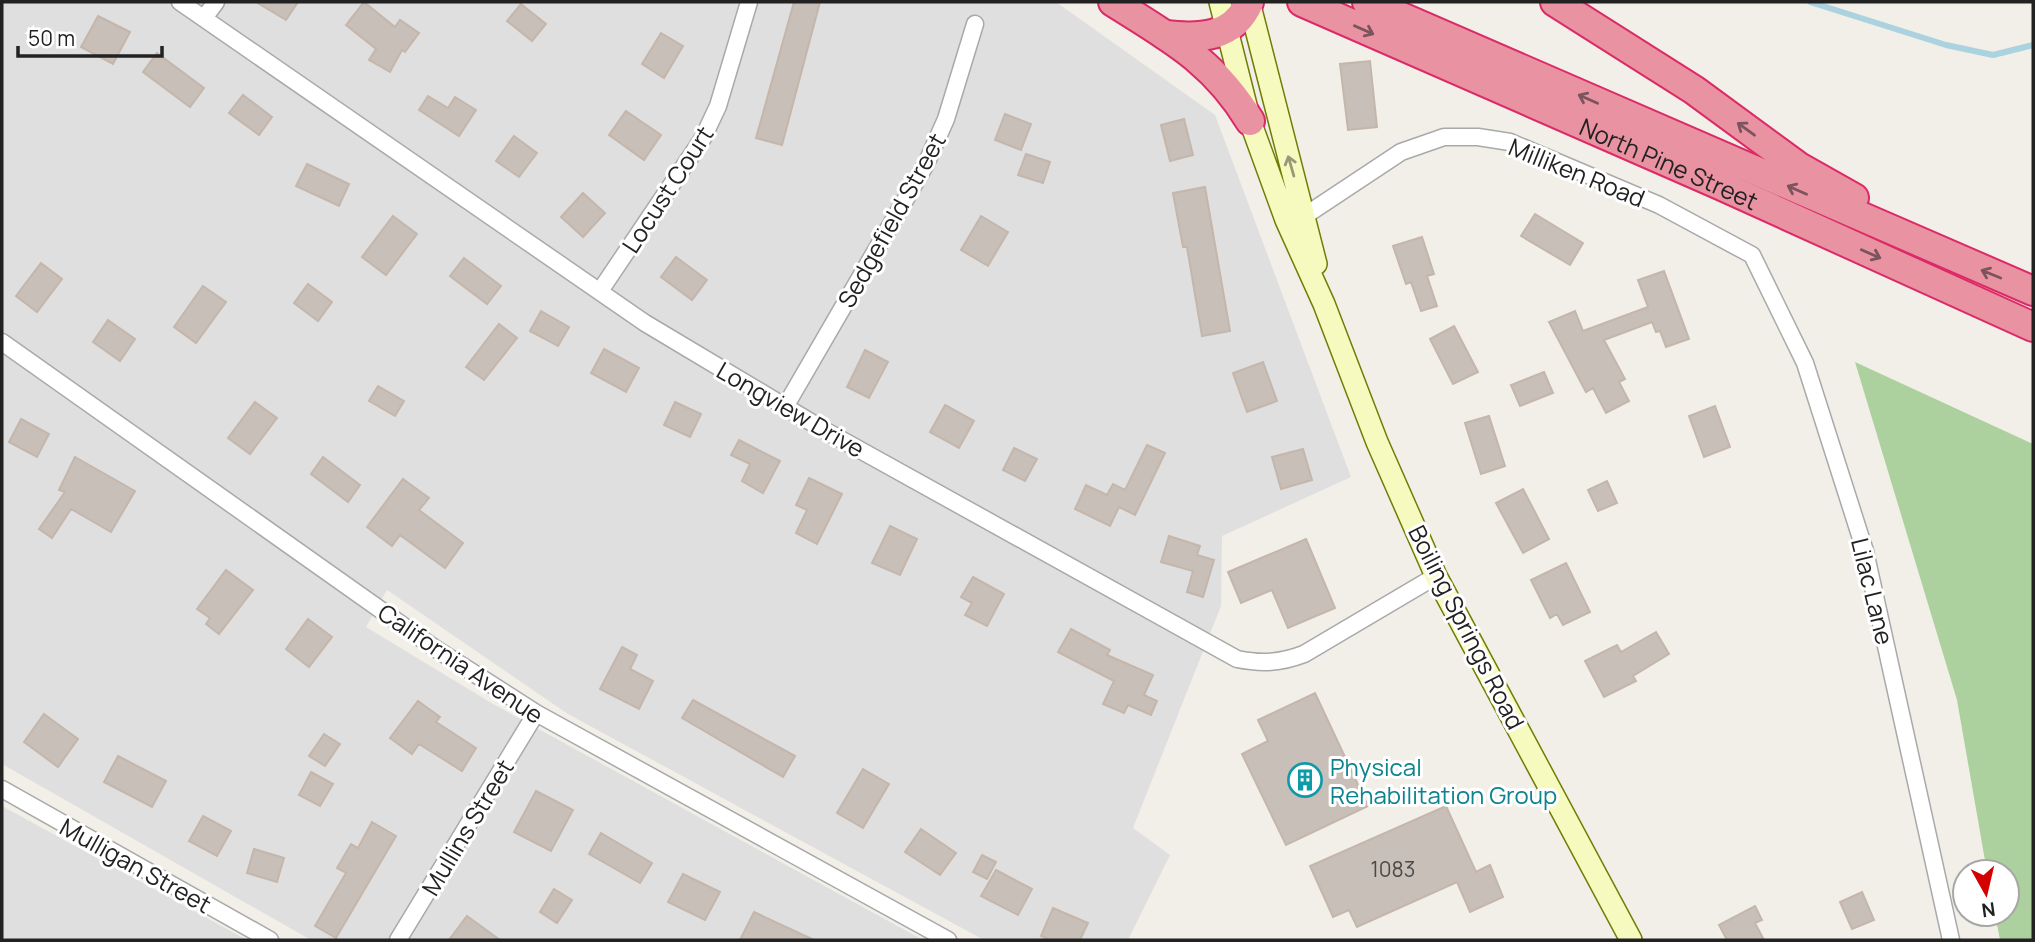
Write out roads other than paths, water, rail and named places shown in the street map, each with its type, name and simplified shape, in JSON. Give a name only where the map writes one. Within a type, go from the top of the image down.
[{"type":"highway","points":[[1113,2],[1165,35],[1218,75],[1250,121]]},
{"type":"highway","points":[[1165,35],[1207,37],[1226,30],[1238,20],[1249,2]]},
{"type":"highway","name":"North Pine Street","points":[[1302,2],[1720,184],[2033,327]]},
{"type":"highway","name":"North Pine Street","points":[[1367,2],[1949,257],[2033,291]]},
{"type":"highway","points":[[1555,2],[1693,90],[1799,167],[1949,257]]},
{"type":"main road","name":"Boiling Springs Road","points":[[1220,2],[1250,121],[1296,218]]},
{"type":"main road","name":"Boiling Springs Road","points":[[1249,2],[1296,218],[1324,304],[1377,442],[1436,576],[1631,940]]},
{"type":"street","name":"Longview Drive","points":[[180,2],[645,323],[785,407],[1237,659],[1271,663],[1304,654],[1436,576]]},
{"type":"street","points":[[204,18],[216,2]]},
{"type":"street","name":"Locust Court","points":[[600,291],[704,138],[718,106],[749,2]]},
{"type":"street","name":"Sedgefield Street","points":[[785,407],[926,164],[946,119],[975,24]]},
{"type":"street","name":"Milliken Road","points":[[1296,218],[1401,152],[1444,138],[1478,137],[1510,142],[1659,205],[1752,255]]},
{"type":"street","name":"Lilac Lane","points":[[1752,255],[1805,363],[1865,551],[1951,940]]},
{"type":"street","name":"California Avenue","points":[[2,342],[436,649],[536,713],[948,940]]},
{"type":"street","name":"Mullins Street","points":[[398,940],[536,713]]},
{"type":"street","name":"Mulligan Street","points":[[2,789],[270,940]]},
{"type":"waterway","points":[[1810,2],[1946,45],[1993,55],[2033,45]]},
{"type":"place","name":"Physical Rehabilitation Group","points":[[1305,780]]}]
